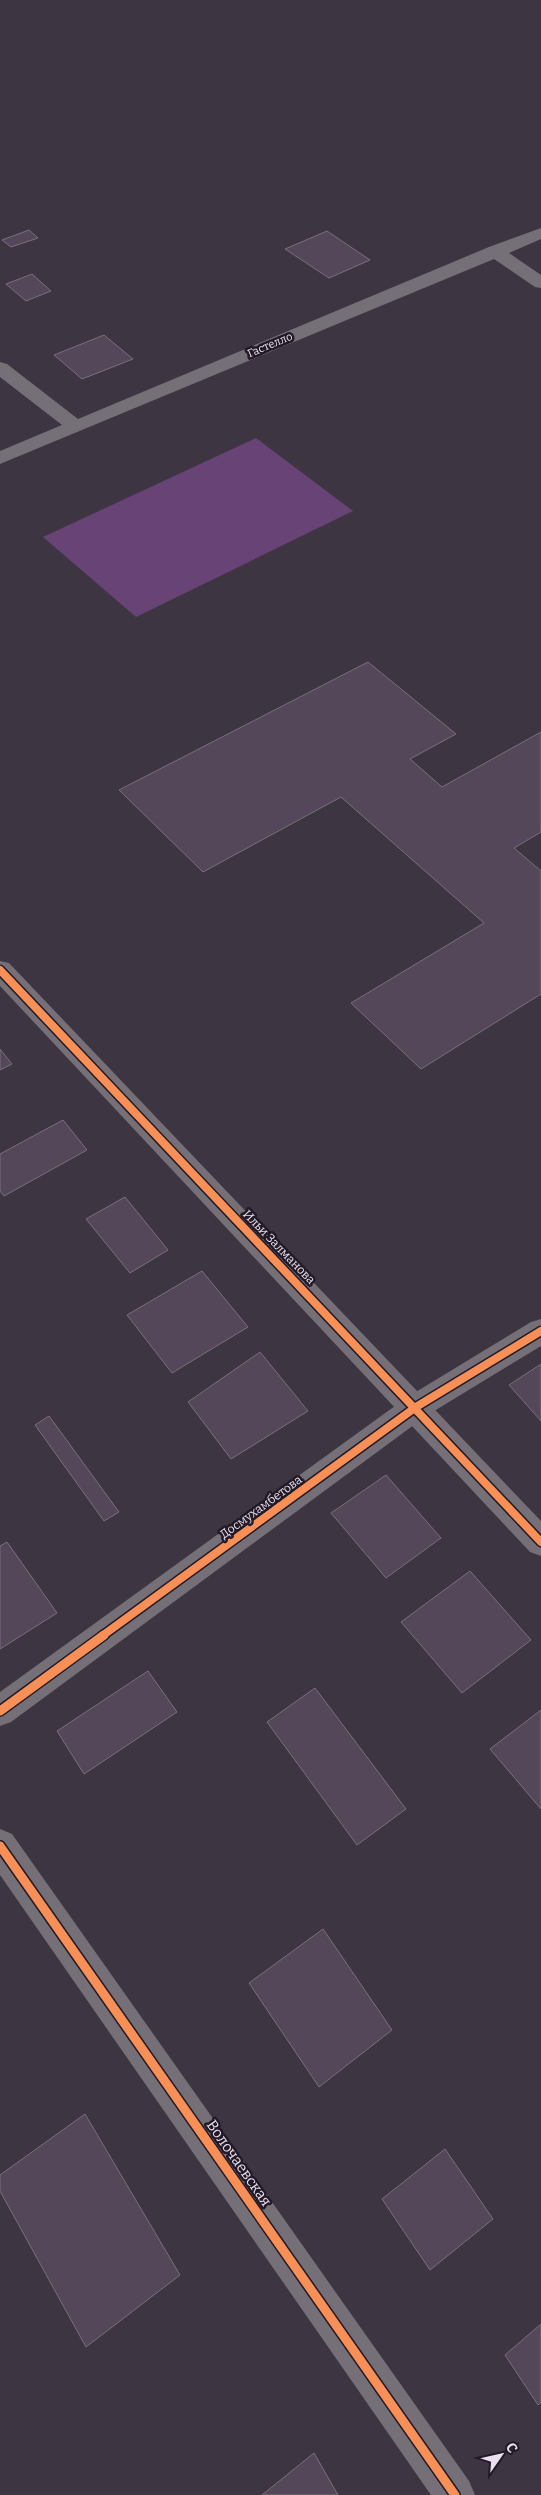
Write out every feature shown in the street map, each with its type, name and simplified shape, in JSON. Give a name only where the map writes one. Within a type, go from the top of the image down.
[{"type":"street","name":"Гастелло","points":[[0,458],[541,233]]},
{"type":"street","points":[[495,251],[541,282]]},
{"type":"street","points":[[0,368],[76,427]]},
{"type":"street","name":"Ильи Залманова","points":[[0,970],[416,1407],[541,1542]]},
{"type":"street","name":"Досмухамбетова","points":[[0,1711],[416,1407],[541,1331]]},
{"type":"street","name":"Волочаевская","points":[[0,1846],[454,2495]]},
{"type":"shaded area","points":[[256,438],[353,511],[136,617],[43,537]]},
{"type":"building","points":[[29,230],[38,238],[11,247],[2,240]]},
{"type":"building","points":[[327,231],[370,260],[329,278],[285,249]]},
{"type":"building","points":[[32,274],[51,291],[26,301],[6,284]]},
{"type":"building","points":[[104,335],[133,359],[82,379],[54,355]]},
{"type":"building","points":[[368,662],[456,734],[410,759],[442,787],[541,732],[541,832],[514,848],[541,871],[541,994],[421,1069],[351,1003],[484,923],[341,797],[203,872],[119,790]]},
{"type":"building","points":[[0,1049],[12,1064],[0,1070]]},
{"type":"building","points":[[63,1120],[87,1150],[4,1196],[0,1191],[0,1154]]},
{"type":"building","points":[[125,1197],[168,1250],[130,1273],[86,1219]]},
{"type":"building","points":[[202,1271],[248,1327],[172,1373],[127,1315]]},
{"type":"building","points":[[260,1352],[308,1411],[231,1459],[188,1402]]},
{"type":"building","points":[[541,1364],[541,1421],[509,1385]]},
{"type":"building","points":[[49,1416],[119,1512],[104,1521],[35,1425]]},
{"type":"building","points":[[386,1475],[441,1538],[386,1578],[331,1513]]},
{"type":"building","points":[[7,1542],[57,1613],[0,1649],[0,1546]]},
{"type":"building","points":[[470,1571],[531,1640],[462,1693],[401,1622]]},
{"type":"building","points":[[148,1671],[177,1712],[84,1774],[57,1731]]},
{"type":"building","points":[[315,1688],[406,1809],[357,1845],[267,1722]]},
{"type":"building","points":[[541,1710],[541,1809],[490,1749]]},
{"type":"building","points":[[323,1929],[392,2030],[319,2087],[249,1983]]},
{"type":"building","points":[[85,2114],[180,2275],[86,2347],[0,2191],[0,2175]]},
{"type":"building","points":[[445,2149],[493,2219],[430,2270],[382,2199]]},
{"type":"building","points":[[541,2324],[541,2402],[538,2405],[505,2355]]},
{"type":"building","points":[[314,2453],[338,2495],[262,2495]]},
{"type":"cycle path","points":[[0,970],[541,1542]]},
{"type":"cycle path","points":[[0,1711],[416,1407],[541,1331]]},
{"type":"cycle path","points":[[0,1846],[455,2495]]}]
